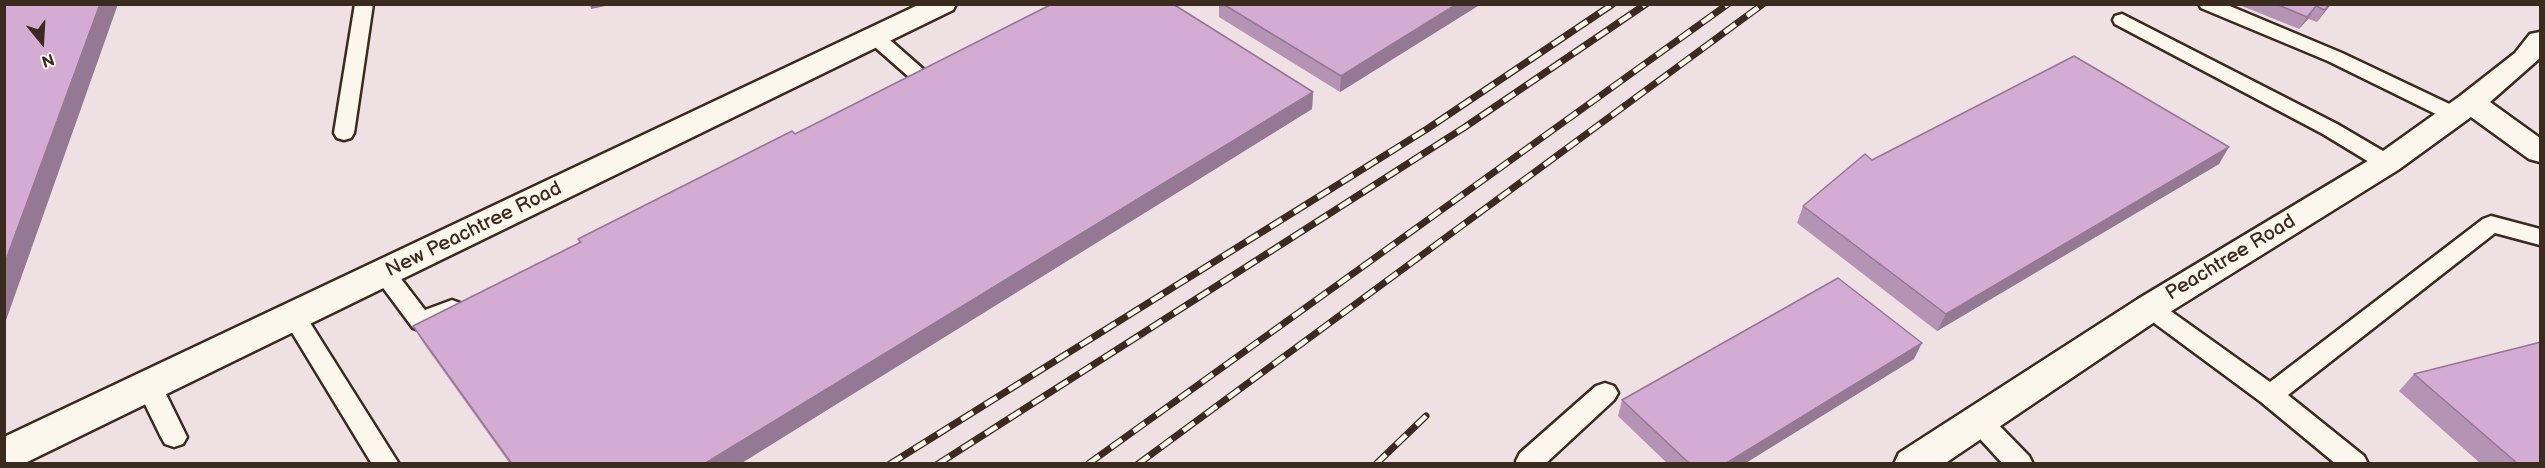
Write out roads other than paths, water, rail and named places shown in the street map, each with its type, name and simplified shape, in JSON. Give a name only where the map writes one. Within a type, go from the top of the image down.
[{"type":"street","name":"New Peachtree Road","points":[[4,455],[943,4]]},
{"type":"street","name":"Peachtree Road","points":[[1913,464],[2150,308],[2387,163],[2462,109],[2525,59],[2541,40]]},
{"type":"street","points":[[2462,109],[2541,152]]},
{"type":"lane","points":[[344,133],[364,4]]},
{"type":"lane","points":[[2208,4],[2462,109]]},
{"type":"lane","points":[[2122,20],[2330,129],[2387,163]]},
{"type":"lane","points":[[875,37],[916,73]]},
{"type":"lane","points":[[2270,395],[2491,224],[2541,237]]},
{"type":"lane","points":[[384,273],[421,322],[472,300]]},
{"type":"lane","points":[[2150,308],[2270,395],[2355,464]]},
{"type":"lane","points":[[294,316],[386,464]]},
{"type":"lane","points":[[149,386],[174,437]]},
{"type":"lane","points":[[1532,464],[1529,460],[1605,393]]},
{"type":"lane","points":[[1978,421],[2020,464]]},
{"type":"railway","points":[[890,464],[1427,129],[1613,4]]},
{"type":"railway","points":[[938,464],[1465,127],[1646,4]]},
{"type":"railway","points":[[1088,464],[1728,4]]},
{"type":"railway","points":[[1138,464],[1763,4]]},
{"type":"railway","points":[[1376,464],[1426,416]]}]
